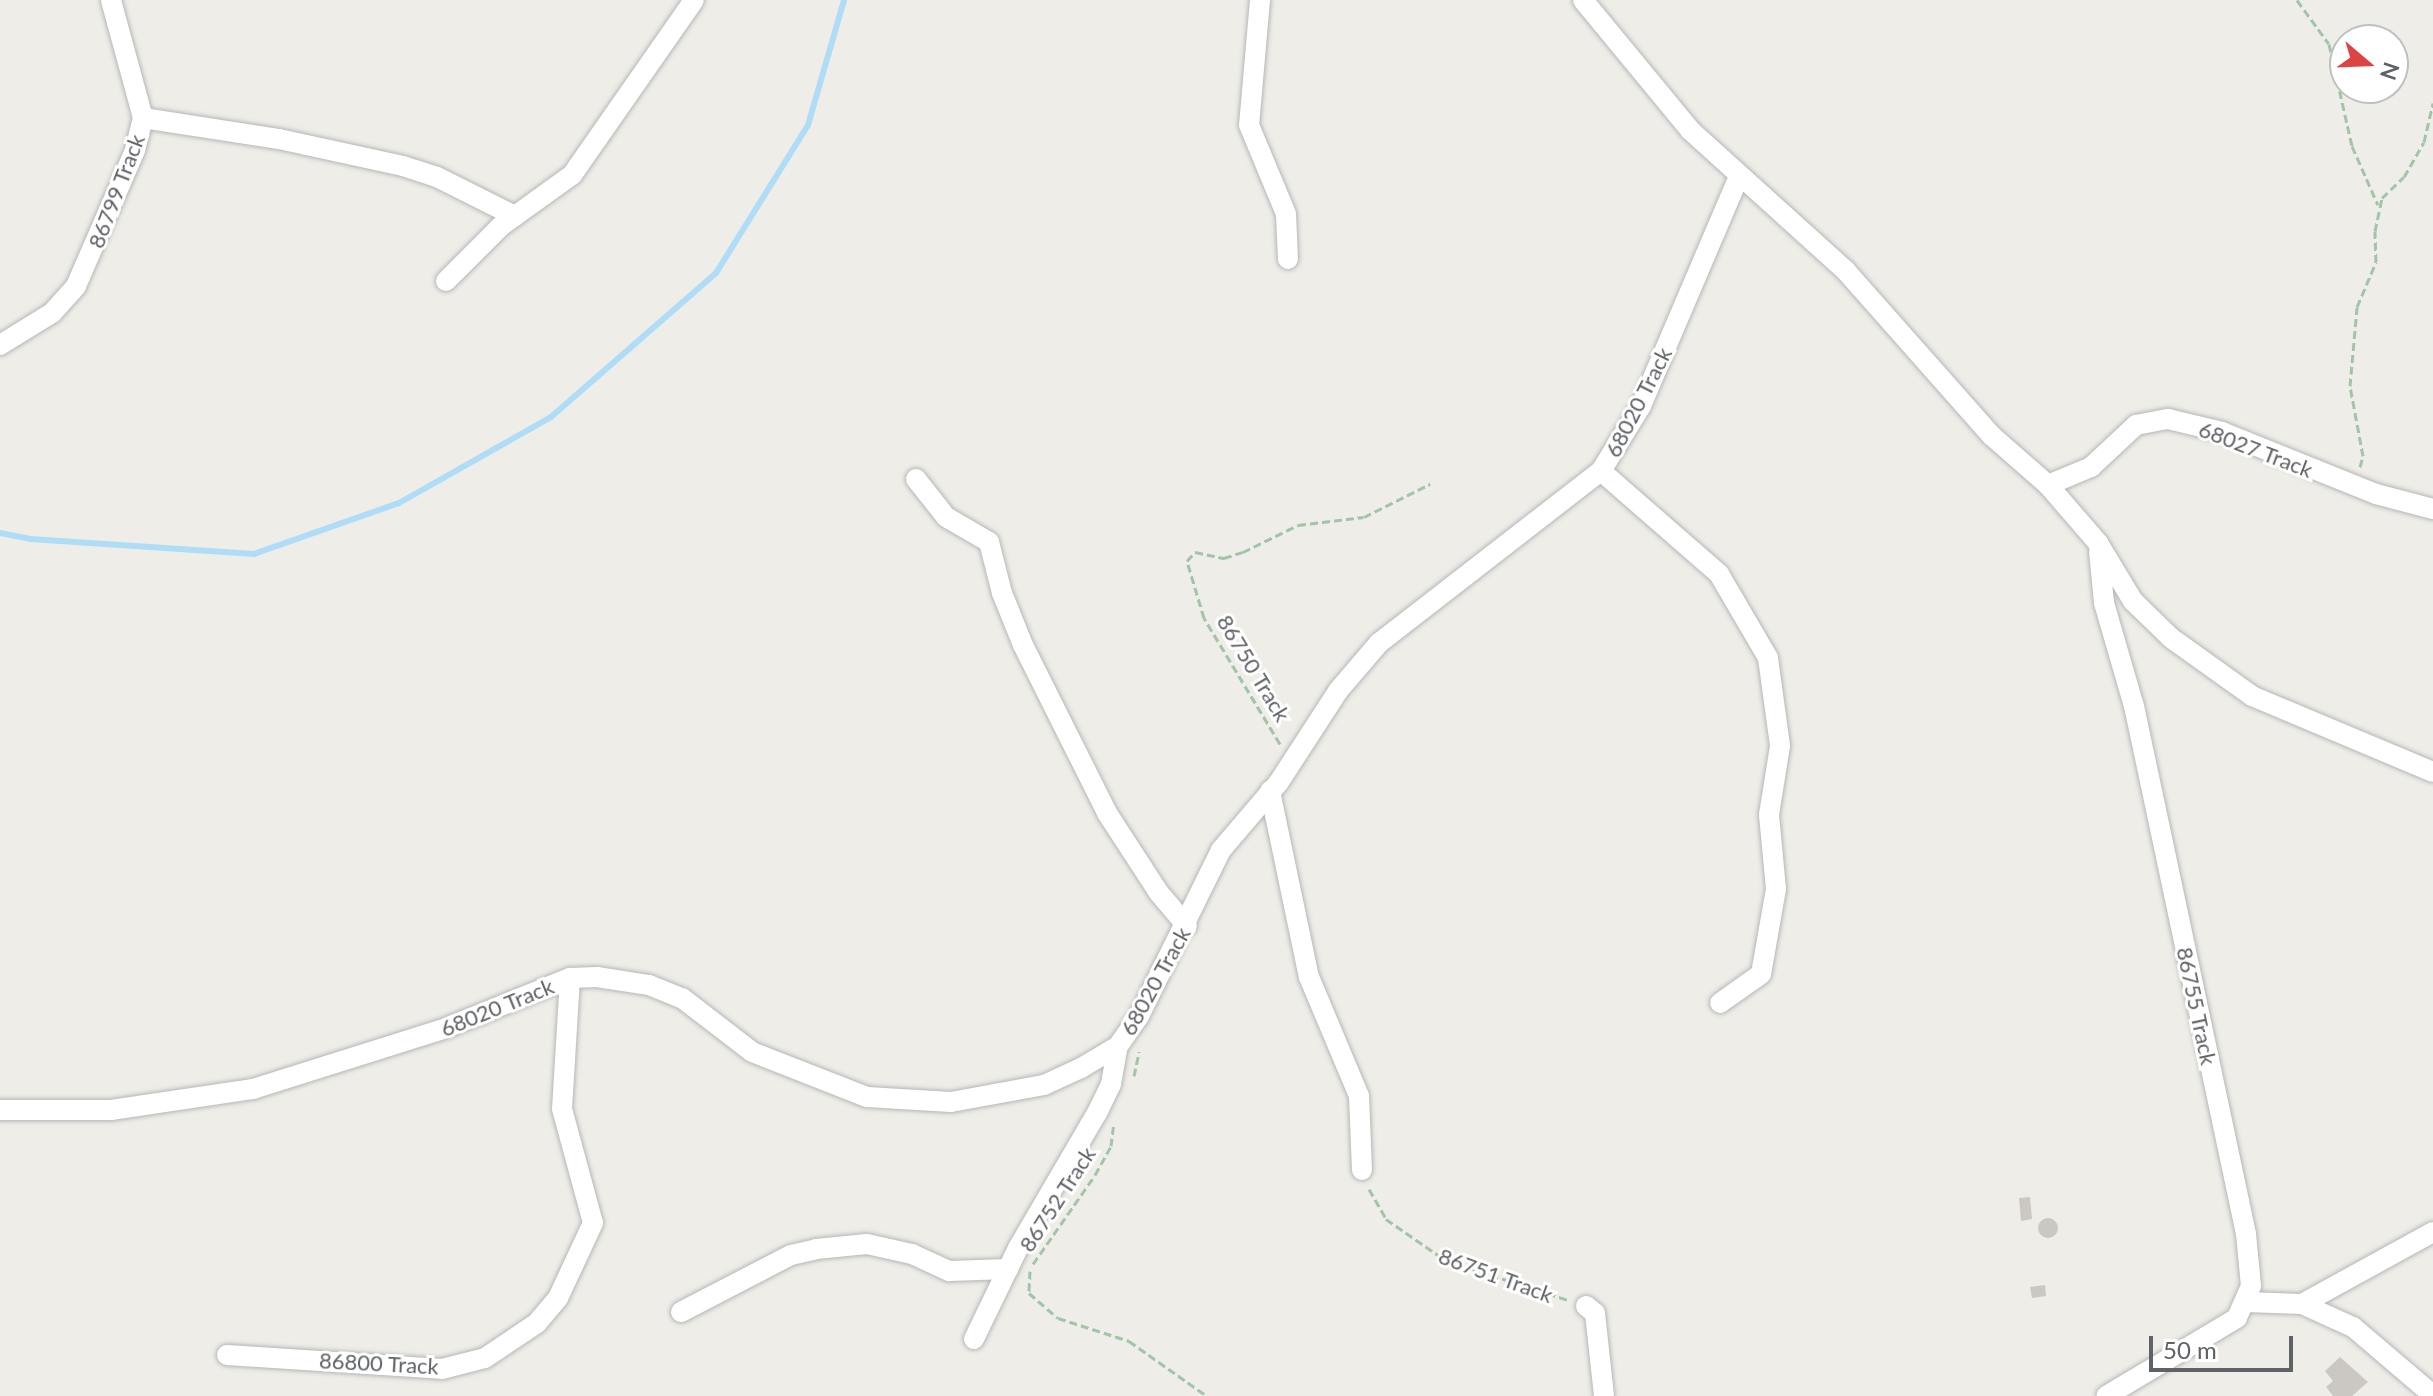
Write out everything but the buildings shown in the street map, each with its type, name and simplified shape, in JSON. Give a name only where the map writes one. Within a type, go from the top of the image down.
[{"type":"street","name":"86799 Track","points":[[0,345],[52,313],[76,286],[121,190],[143,118],[111,0]]},
{"type":"street","points":[[446,281],[515,216],[572,175],[694,0]]},
{"type":"street","points":[[1260,0],[1249,125],[1286,214],[1288,259]]},
{"type":"street","points":[[1583,0],[1690,130],[1846,271],[1992,436],[2048,485],[2098,543],[2133,601],[2207,668],[2252,696],[2433,772]]},
{"type":"street","points":[[143,118],[279,139],[403,166],[437,177],[515,216]]},
{"type":"street","name":"68020 Track","points":[[0,1110],[111,1110],[253,1089],[446,1028],[570,978],[649,985],[682,998],[752,1052],[867,1097],[951,1102],[1044,1085],[1118,1046],[1139,1016],[1187,926],[1200,884],[1291,765],[1338,691],[1379,643],[1601,471],[1641,406],[1739,176]]},
{"type":"street","name":"68027 Track","points":[[2048,485],[2091,467],[2136,425],[2157,418],[2222,432],[2352,485],[2433,509]]},
{"type":"street","points":[[1601,471],[1719,574],[1768,658],[1780,746],[1769,815],[1776,889],[1757,981],[1720,1003]]},
{"type":"street","points":[[916,479],[946,517],[989,542],[1002,593],[1023,645],[1107,813],[1187,926]]},
{"type":"street","name":"86755 Track","points":[[2098,543],[2104,603],[2134,706],[2246,1234],[2251,1286],[2246,1302]]},
{"type":"street","points":[[1270,791],[1313,992],[1359,1096],[1362,1170]]},
{"type":"street","name":"86800 Track","points":[[227,1355],[442,1369],[485,1358],[537,1323],[558,1298],[593,1223],[562,1109],[570,978]]},
{"type":"street","points":[[974,1339],[1008,1269],[1097,1113],[1111,1084],[1118,1046]]},
{"type":"street","points":[[2302,1304],[2433,1232]]},
{"type":"street","points":[[681,1312],[791,1255],[816,1249],[867,1244],[912,1254],[949,1271],[1008,1269]]},
{"type":"street","points":[[2106,1396],[2195,1347],[2237,1318],[2246,1302],[2302,1304],[2353,1327],[2433,1395]]},
{"type":"street","points":[[1586,1306],[1595,1313],[1604,1396]]},
{"type":"path","points":[[2297,0],[2329,44],[2352,146],[2379,207],[2376,262],[2357,307],[2350,360],[2350,386],[2363,456],[2352,485]]},
{"type":"path","points":[[2379,207],[2424,142],[2433,103]]},
{"type":"path","name":"86750 Track","points":[[1291,765],[1259,702],[1204,618],[1187,561],[1195,552],[1224,558],[1243,552],[1298,525],[1364,517],[1430,484]]},
{"type":"path","points":[[1133,1079],[1139,1016]]},
{"type":"path","name":"86752 Track","points":[[1115,1116],[1111,1146],[1095,1175],[1030,1269],[1029,1293],[1058,1318],[1129,1341],[1207,1396]]},
{"type":"path","name":"86751 Track","points":[[1362,1170],[1386,1219],[1445,1260],[1586,1306]]},
{"type":"waterway","points":[[0,533],[30,539],[254,554],[399,503],[551,417],[716,273],[808,125],[844,0]]}]
